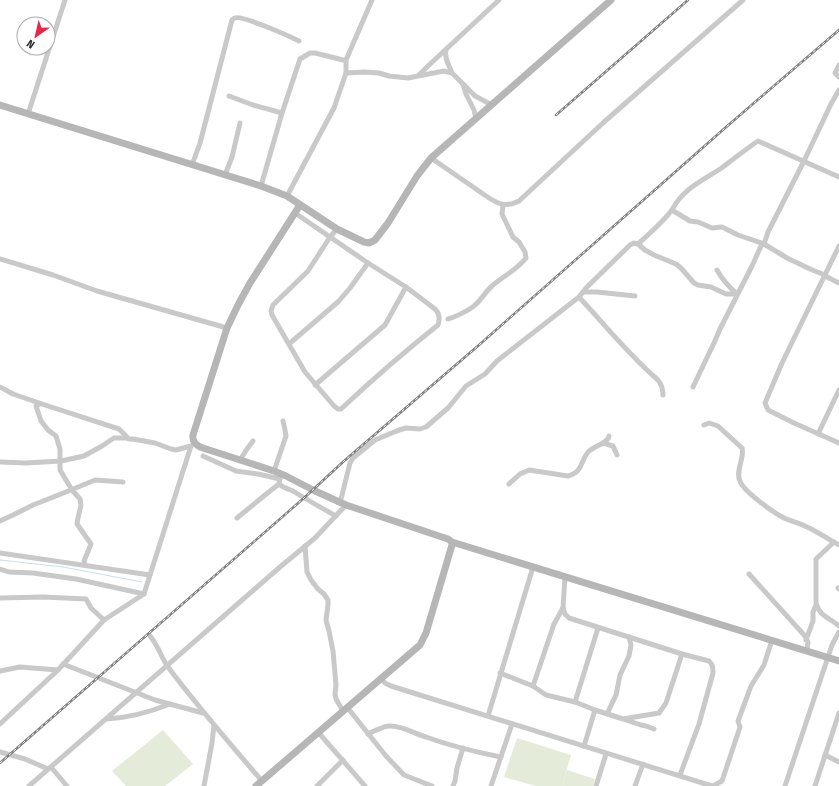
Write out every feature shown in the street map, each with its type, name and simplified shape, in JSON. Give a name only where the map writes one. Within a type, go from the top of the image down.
[{"type":"street","points":[[28,114],[65,0]]},
{"type":"street","points":[[287,196],[334,108],[346,73],[346,60],[372,0]]},
{"type":"street","points":[[419,75],[499,0]]},
{"type":"street","points":[[0,106],[261,186],[287,196],[337,229],[369,243],[375,240],[388,223],[417,176],[431,158],[610,0]]},
{"type":"street","points":[[431,158],[497,203],[503,205],[514,204],[604,122],[743,0]]},
{"type":"street","points":[[192,165],[200,143],[232,20],[236,17],[249,20],[299,40]]},
{"type":"street","points":[[446,49],[445,55],[452,73],[475,96],[492,105]]},
{"type":"street","points":[[261,186],[282,113],[300,59],[314,52],[346,60]]},
{"type":"street","points":[[839,64],[835,73],[839,77]]},
{"type":"street","points":[[346,73],[379,73],[389,76],[408,78],[444,71],[452,73]]},
{"type":"street","points":[[463,83],[476,119]]},
{"type":"street","points":[[693,387],[737,294],[761,246],[764,244],[768,232],[839,90]]},
{"type":"street","points":[[229,96],[253,105],[282,113]]},
{"type":"street","points":[[225,175],[232,157],[240,123]]},
{"type":"street","points":[[638,244],[667,217],[677,201],[690,189],[758,141],[839,177]]},
{"type":"street","points":[[0,724],[58,670],[104,620],[144,594],[193,444],[192,438],[227,328],[250,283],[300,204]]},
{"type":"street","points":[[448,319],[474,306],[491,287],[508,275],[526,258],[525,252],[519,242],[513,237],[502,214],[503,205]]},
{"type":"street","points":[[672,210],[690,221],[698,222],[712,228],[722,227],[738,235],[764,244],[787,258],[839,283]]},
{"type":"street","points":[[295,213],[330,237],[368,263],[406,287],[435,308],[437,312],[439,321],[438,325],[366,385],[341,409],[334,406],[305,372],[271,311],[273,305],[308,271],[330,237],[337,229]]},
{"type":"street","points":[[29,786],[315,538],[336,516],[343,504],[350,463],[353,458],[375,440],[406,428],[426,427],[448,408],[466,386],[485,374],[497,361],[581,295],[630,245],[634,243],[638,244],[654,255],[676,264],[694,283],[698,285],[711,287],[726,294],[737,294]]},
{"type":"street","points":[[839,246],[782,362],[765,403],[768,410],[839,443]]},
{"type":"street","points":[[0,259],[97,291],[227,328]]},
{"type":"street","points":[[289,344],[339,301],[368,263]]},
{"type":"street","points":[[717,270],[737,294]]},
{"type":"street","points":[[315,384],[385,326],[406,287]]},
{"type":"street","points":[[581,295],[597,292],[635,296]]},
{"type":"street","points":[[581,295],[629,352],[662,384],[663,395]]},
{"type":"street","points":[[0,387],[13,394],[40,404],[121,430],[127,438]]},
{"type":"street","points":[[818,434],[839,390]]},
{"type":"street","points":[[40,404],[36,406],[41,421],[48,430],[56,436],[60,449],[60,470],[72,490],[80,499],[81,506],[77,524],[92,544],[84,561],[85,565]]},
{"type":"street","points":[[274,471],[286,436],[283,421]]},
{"type":"street","points":[[704,424],[709,423],[718,426],[742,448],[743,452],[738,478],[742,486],[756,499],[783,517],[806,527],[837,544],[816,559],[816,605],[806,640]]},
{"type":"street","points":[[509,484],[520,474],[529,470],[568,476],[573,475],[581,467],[584,458],[591,449],[608,439],[609,436]]},
{"type":"street","points":[[0,462],[26,463],[61,461],[84,456],[114,438],[133,438],[155,443],[171,449],[181,449],[193,444],[274,471],[343,504],[448,539],[452,542],[839,661]]},
{"type":"street","points":[[240,460],[253,441]]},
{"type":"street","points":[[602,443],[613,446],[617,455]]},
{"type":"street","points":[[203,456],[236,471],[280,479],[279,484],[237,518]]},
{"type":"street","points":[[0,521],[33,505],[95,480],[123,482]]},
{"type":"street","points":[[279,484],[336,516]]},
{"type":"street","points":[[150,636],[159,649],[167,666],[259,783],[417,648],[425,637],[450,554],[452,542]]},
{"type":"street","points":[[305,546],[307,572],[311,580],[328,600],[326,623],[332,650],[336,699],[404,775],[432,786]]},
{"type":"street","points":[[0,553],[150,575]]},
{"type":"street","points":[[488,716],[533,567]]},
{"type":"street","points":[[0,569],[9,572],[33,573],[76,579],[144,594]]},
{"type":"street","points":[[749,574],[805,636],[808,642],[807,651]]},
{"type":"street","points":[[565,577],[563,608],[564,614],[569,618],[682,654],[709,661],[713,667],[713,673],[699,724],[680,775]]},
{"type":"street","points":[[0,598],[48,597],[86,599],[91,608],[104,620]]},
{"type":"street","points":[[816,605],[817,609],[821,613],[839,626]]},
{"type":"street","points":[[533,686],[554,624],[563,608]]},
{"type":"street","points":[[575,702],[598,628]]},
{"type":"street","points":[[785,786],[832,645],[839,632]]},
{"type":"street","points":[[607,714],[616,695],[620,675],[629,656],[631,644],[629,637]]},
{"type":"street","points":[[381,678],[385,683],[391,686],[713,786],[722,781],[740,727],[738,721],[751,686],[764,665],[772,640]]},
{"type":"street","points":[[623,719],[659,713],[666,703],[682,654]]},
{"type":"street","points":[[62,664],[155,700],[204,713]]},
{"type":"street","points":[[0,671],[20,667],[58,670]]},
{"type":"street","points":[[500,673],[533,686],[546,695],[575,702],[654,729]]},
{"type":"street","points":[[106,719],[135,716],[170,704]]},
{"type":"street","points":[[584,746],[595,710]]},
{"type":"street","points":[[815,786],[839,713]]},
{"type":"street","points":[[491,786],[512,724]]},
{"type":"street","points":[[204,786],[214,725]]},
{"type":"street","points":[[368,734],[387,726],[396,726],[425,737],[501,757]]},
{"type":"street","points":[[318,732],[365,786]]},
{"type":"street","points":[[453,786],[463,748]]},
{"type":"street","points":[[0,752],[50,768],[67,786]]},
{"type":"street","points":[[596,786],[606,754]]},
{"type":"street","points":[[825,755],[839,762]]},
{"type":"street","points":[[317,786],[343,760]]},
{"type":"street","points":[[635,786],[642,764]]},
{"type":"green space","points":[[163,730],[193,764],[165,786],[126,786],[112,771]]},
{"type":"green space","points":[[517,738],[571,755],[562,786],[536,786],[504,777]]},
{"type":"green space","points":[[567,770],[595,779],[593,786],[562,786]]},
{"type":"waterway","points":[[0,560],[63,567],[142,582]]},
{"type":"railway","points":[[556,115],[688,0]]},
{"type":"railway","points":[[0,763],[725,128],[839,30]]}]
